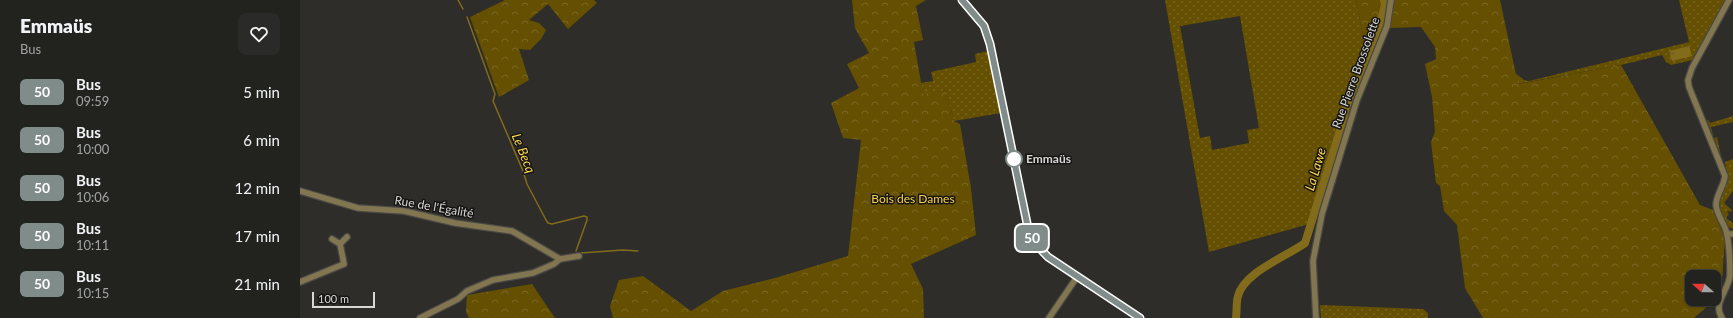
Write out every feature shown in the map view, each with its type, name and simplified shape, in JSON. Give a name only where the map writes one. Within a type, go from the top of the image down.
[{"type":"street","points":[[962,0],[984,26],[990,44],[1028,228],[1032,240],[1048,257],[1132,316],[1140,318]]},
{"type":"street","name":"Rue Pierre Brossolette","points":[[1316,318],[1313,261],[1322,214],[1357,100],[1387,26],[1391,0]]},
{"type":"street","points":[[1722,318],[1718,312],[1719,303],[1727,286],[1730,275],[1730,234],[1716,206],[1725,176],[1689,87],[1688,80],[1692,68],[1729,0]]},
{"type":"street","name":"Rue de l'Égalité","points":[[300,191],[358,208],[404,211],[455,223],[512,231],[560,258]]},
{"type":"street","points":[[340,244],[347,237]]},
{"type":"street","points":[[300,282],[344,264],[340,244],[332,239]]},
{"type":"street","points":[[420,318],[458,299],[467,291],[494,280],[533,273],[554,264],[560,258],[579,256]]},
{"type":"street","points":[[1049,318],[1077,277]]},
{"type":"green space","points":[[505,0],[594,0],[597,3],[568,29],[548,4],[529,20],[539,23],[546,30],[541,39],[530,50],[519,49],[529,80],[499,97],[470,17]]},
{"type":"green space","name":"Bois des Dames","points":[[852,0],[926,0],[916,6],[923,40],[914,42],[923,94],[946,90],[954,121],[960,124],[971,188],[976,235],[911,264],[923,289],[924,318],[613,318],[610,306],[619,280],[643,276],[691,311],[723,291],[775,278],[848,256],[861,140],[843,138],[831,103],[859,88],[847,64],[869,53],[855,28]]},
{"type":"green space","points":[[1165,0],[1356,0],[1366,53],[1349,90],[1309,224],[1209,252]],"holes":[[[1240,16],[1259,128],[1247,130],[1249,143],[1212,150],[1210,136],[1200,138],[1180,26]]]},
{"type":"green space","points":[[1356,0],[1500,0],[1518,84],[1621,65],[1700,205],[1713,210],[1725,239],[1721,294],[1721,270],[1685,270],[1685,306],[1708,306],[1694,318],[1483,318],[1465,288],[1457,225],[1444,211],[1440,186],[1436,183],[1431,142],[1435,132],[1432,97],[1425,64],[1436,59],[1435,47],[1421,27],[1388,28],[1376,52],[1366,53]]},
{"type":"green space","points":[[1679,0],[1725,0],[1693,60],[1671,65],[1666,62],[1662,55],[1621,65],[1517,84],[1515,73],[1524,80],[1529,81],[1689,42]]},
{"type":"green space","points":[[988,51],[1001,113],[954,121],[946,90],[923,95],[921,83],[933,81],[931,72],[976,62],[975,54]]},
{"type":"green space","points":[[1733,116],[1733,122],[1711,127],[1714,138],[1707,120],[1710,123]]},
{"type":"green space","points":[[1717,137],[1721,156],[1714,138]]},
{"type":"green space","points":[[1733,159],[1733,191],[1724,203],[1732,210],[1731,212],[1727,212],[1729,214],[1726,218],[1733,223],[1733,229],[1727,226],[1718,205],[1728,181],[1725,162]]},
{"type":"green space","points":[[532,284],[555,318],[469,318],[466,312],[467,295]]},
{"type":"green space","points":[[1320,305],[1423,309],[1428,313],[1428,318],[1321,318]]},
{"type":"water","points":[[1689,46],[1692,56],[1672,61],[1669,51]]},
{"type":"waterway","name":"Le Becq","points":[[458,0],[463,9]]},
{"type":"waterway","name":"La Lawe","points":[[1236,318],[1238,296],[1242,287],[1248,280],[1257,272],[1305,243],[1347,105],[1368,62],[1378,34],[1385,5],[1384,0]]},
{"type":"waterway","name":"Le Becq","points":[[467,17],[495,94],[493,101],[523,171],[527,184],[546,220],[548,223],[552,224],[584,216],[587,217],[576,251]]},
{"type":"waterway","name":"Le Becq","points":[[581,253],[623,250],[638,251]]},
{"type":"bus line","name":"50","points":[[962,0],[984,26],[988,34],[1028,228],[1032,240],[1048,257],[1140,318]]},
{"type":"place","name":"Emmaüs","points":[[1014,159]]}]
